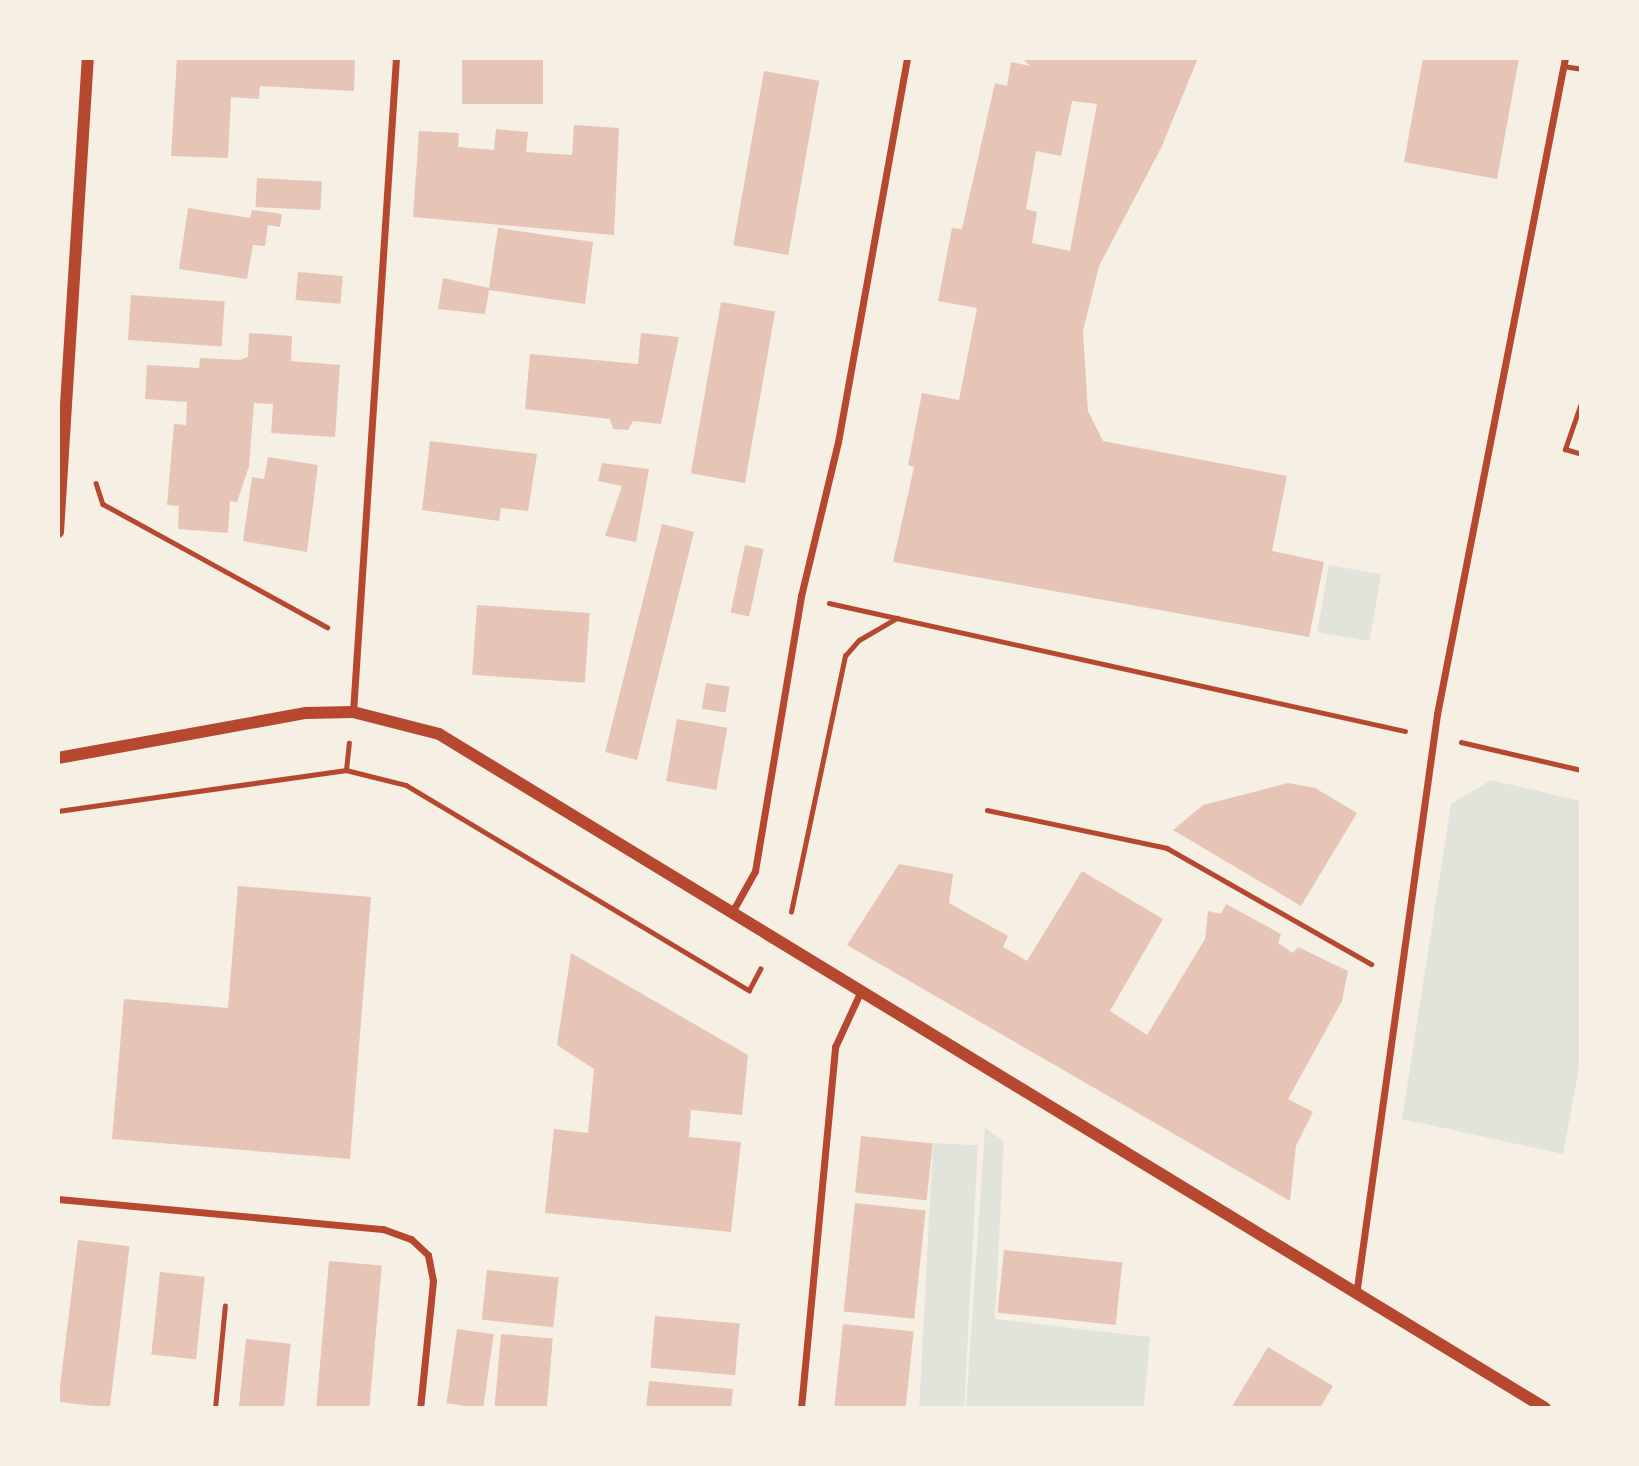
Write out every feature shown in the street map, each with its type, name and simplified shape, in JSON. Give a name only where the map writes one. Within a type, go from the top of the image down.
[{"type":"street","points":[[58,532],[88,58]]},
{"type":"street","points":[[353,712],[356,625],[396,58]]},
{"type":"street","points":[[730,914],[755,871],[801,596],[838,442],[907,58]]},
{"type":"street","points":[[1356,1295],[1434,736],[1564,62]]},
{"type":"street","points":[[58,758],[306,713],[353,712],[439,734],[730,914],[1545,1408]]},
{"type":"street","points":[[801,1408],[835,1047],[860,993]]},
{"type":"street","points":[[58,1199],[383,1229],[411,1239],[428,1255],[433,1281],[420,1408]]},
{"type":"lane","points":[[1564,62],[1581,69]]},
{"type":"lane","points":[[1581,402],[1565,449],[1581,454]]},
{"type":"lane","points":[[215,1408],[225,1305]]},
{"type":"path","points":[[62,446],[88,463],[103,504],[321,627],[356,625]]},
{"type":"path","points":[[801,596],[1581,770]]},
{"type":"path","points":[[987,810],[1167,848],[1399,980]]},
{"type":"shaded area","points":[[1329,565],[1381,574],[1369,641],[1317,632]]},
{"type":"shaded area","points":[[1491,780],[1581,801],[1581,1057],[1563,1154],[1402,1119],[1451,804]]},
{"type":"shaded area","points":[[985,1128],[1004,1141],[995,1319],[1150,1337],[1144,1408],[966,1408]]},
{"type":"shaded area","points":[[933,1143],[978,1145],[964,1408],[919,1408]]},
{"type":"building","points":[[177,58],[355,58],[354,91],[260,86],[259,99],[231,97],[228,158],[171,156]]},
{"type":"building","points":[[462,58],[543,58],[543,104],[462,104]]},
{"type":"building","points":[[1022,58],[1198,58],[1162,146],[1099,266],[1083,331],[1088,411],[1103,441],[1287,476],[1272,551],[1324,562],[1309,637],[893,562],[914,467],[908,465],[922,393],[959,400],[977,308],[938,301],[952,228],[962,229],[995,83],[1007,86],[1011,62],[1030,66]],"holes":[[[1072,101],[1097,104],[1070,251],[1032,243],[1037,212],[1026,209],[1036,151],[1061,156]]]},
{"type":"building","points":[[1423,58],[1519,58],[1497,179],[1404,162]]},
{"type":"building","points":[[764,71],[819,81],[788,255],[733,245]]},
{"type":"building","points":[[574,125],[619,128],[614,235],[413,217],[419,131],[459,133],[458,147],[494,150],[496,129],[528,132],[526,152],[572,155]]},
{"type":"building","points":[[257,178],[322,181],[320,210],[255,207]]},
{"type":"building","points":[[188,208],[250,218],[252,210],[282,214],[280,227],[268,225],[265,246],[253,245],[247,279],[179,269]]},
{"type":"building","points":[[498,228],[593,242],[585,304],[489,290],[485,314],[438,309],[443,278],[489,288]]},
{"type":"building","points":[[298,272],[343,276],[340,304],[296,300]]},
{"type":"building","points":[[131,295],[225,302],[222,346],[128,340]]},
{"type":"building","points":[[721,302],[775,312],[745,483],[691,473]]},
{"type":"building","points":[[249,333],[292,336],[291,361],[340,365],[335,437],[271,433],[273,404],[254,403],[249,466],[237,502],[230,501],[228,533],[178,529],[179,506],[167,505],[174,424],[186,425],[187,402],[145,399],[147,365],[199,368],[200,358],[240,360],[248,357]]},
{"type":"building","points":[[641,333],[679,337],[661,424],[633,421],[628,430],[613,429],[610,419],[525,409],[530,354],[638,364]]},
{"type":"building","points":[[430,441],[537,454],[528,511],[501,508],[499,521],[422,510]]},
{"type":"building","points":[[268,457],[318,465],[307,552],[243,541],[252,477],[264,479]]},
{"type":"building","points":[[602,463],[649,469],[636,542],[605,536],[622,486],[598,481]]},
{"type":"building","points":[[662,524],[694,532],[637,760],[605,752]]},
{"type":"building","points":[[745,545],[764,549],[749,616],[731,612]]},
{"type":"building","points":[[477,605],[590,613],[585,683],[472,675]]},
{"type":"building","points":[[706,683],[730,687],[726,712],[702,709]]},
{"type":"building","points":[[677,719],[727,728],[716,790],[666,781]]},
{"type":"building","points":[[1288,783],[1315,788],[1357,813],[1301,906],[1173,830],[1203,805]]},
{"type":"building","points":[[899,864],[953,874],[949,903],[1008,936],[1003,947],[1027,961],[1082,871],[1163,919],[1110,1011],[1147,1035],[1205,939],[1208,911],[1221,914],[1226,904],[1281,934],[1278,943],[1293,953],[1298,947],[1348,971],[1342,1001],[1288,1099],[1313,1112],[1296,1146],[1290,1201],[847,945]]},
{"type":"building","points":[[238,886],[371,897],[350,1159],[112,1139],[124,999],[228,1008]]},
{"type":"building","points":[[571,953],[748,1055],[742,1115],[691,1110],[689,1137],[741,1142],[731,1232],[545,1213],[554,1129],[588,1133],[594,1069],[557,1045]]},
{"type":"building","points":[[861,1136],[933,1144],[927,1200],[855,1193]]},
{"type":"building","points":[[855,1203],[926,1210],[914,1319],[844,1311]]},
{"type":"building","points":[[78,1240],[130,1246],[110,1408],[58,1402]]},
{"type":"building","points":[[1004,1250],[1122,1262],[1116,1325],[997,1313]]},
{"type":"building","points":[[329,1261],[382,1266],[369,1408],[316,1408]]},
{"type":"building","points":[[487,1270],[559,1278],[553,1327],[482,1320]]},
{"type":"building","points":[[160,1272],[205,1277],[196,1359],[151,1355]]},
{"type":"building","points":[[655,1316],[740,1323],[735,1375],[650,1368]]},
{"type":"building","points":[[843,1324],[914,1331],[906,1408],[834,1408]]},
{"type":"building","points":[[457,1329],[494,1334],[483,1408],[447,1403]]},
{"type":"building","points":[[501,1334],[553,1339],[547,1408],[495,1408]]},
{"type":"building","points":[[246,1339],[291,1344],[284,1408],[239,1408]]},
{"type":"building","points":[[1268,1347],[1333,1386],[1320,1408],[1231,1408]]},
{"type":"building","points":[[649,1381],[733,1389],[731,1408],[646,1408]]}]
